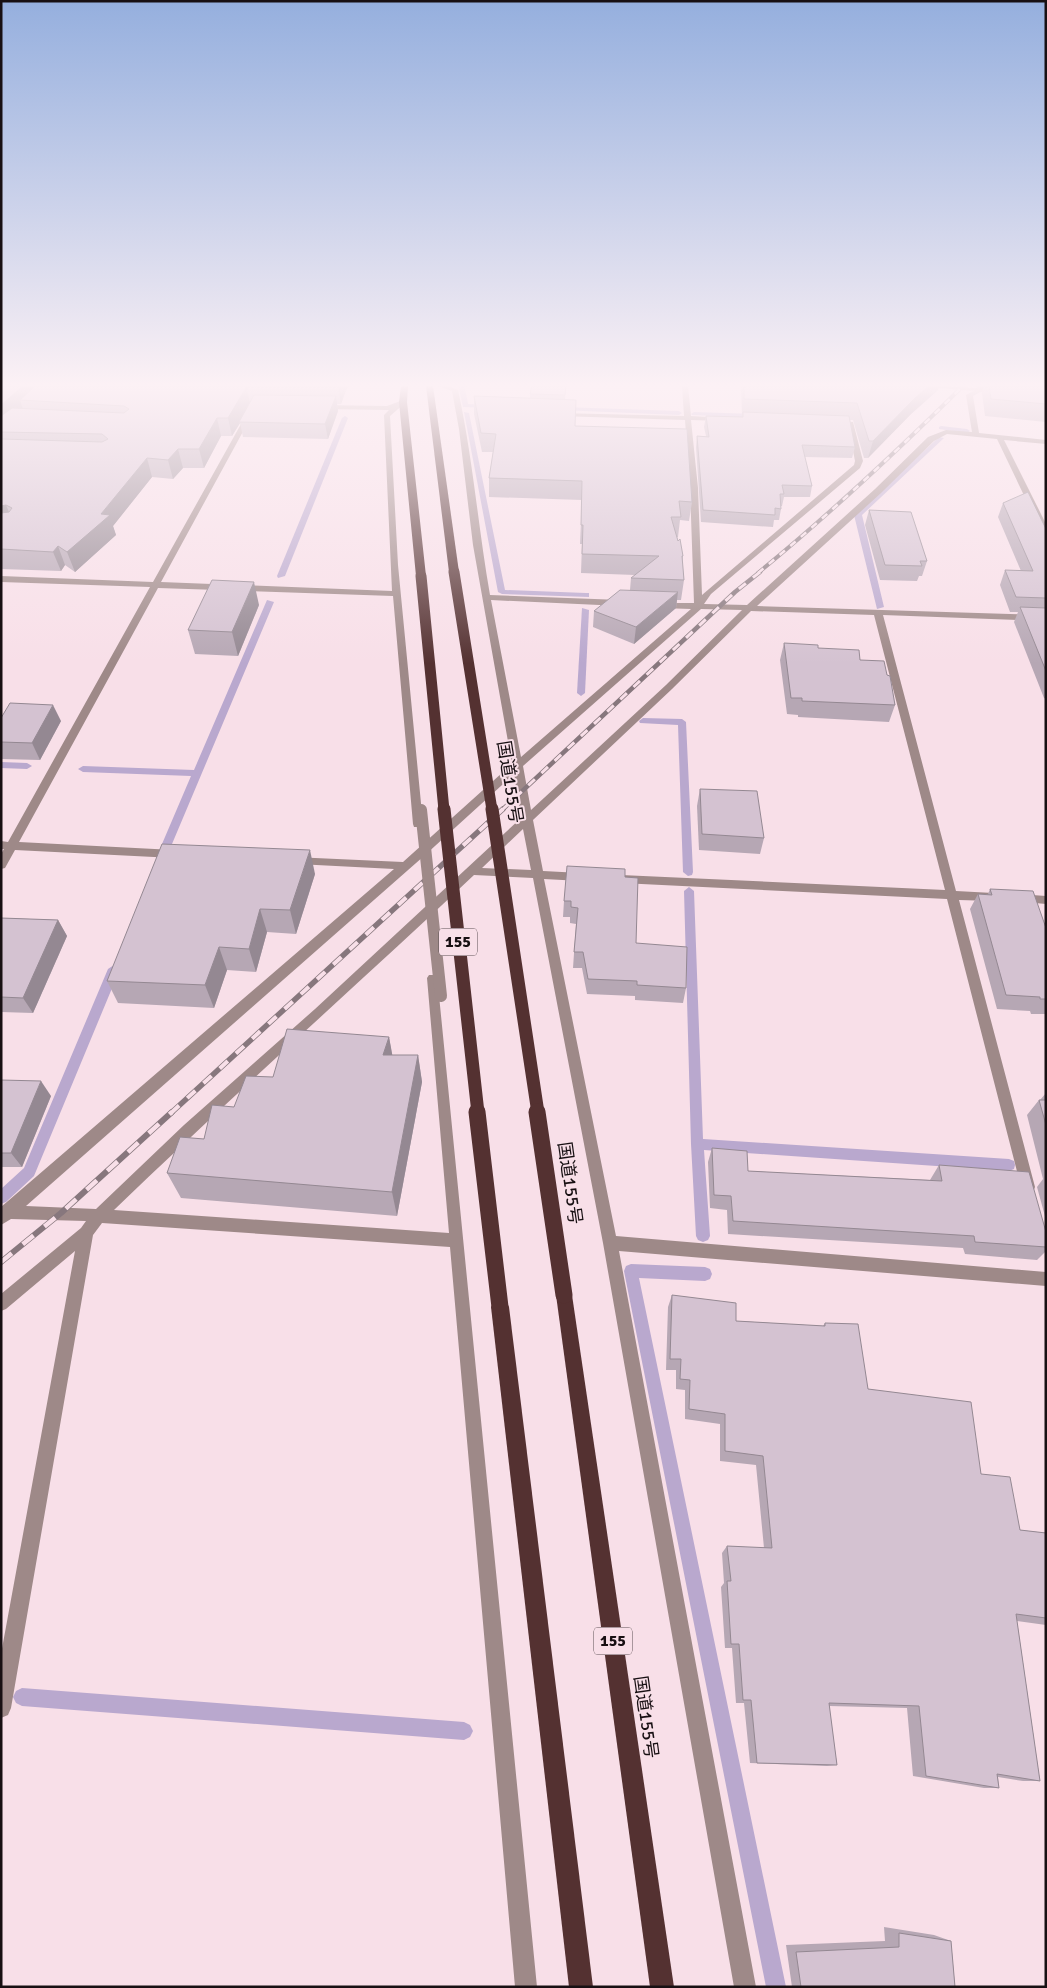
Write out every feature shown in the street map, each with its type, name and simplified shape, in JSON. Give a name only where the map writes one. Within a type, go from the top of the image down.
[{"type":"highway","name":"155","points":[[411,479],[449,866],[581,1987]]},
{"type":"highway","name":"国道155号","points":[[441,479],[454,572],[506,898],[662,1987]]},
{"type":"street","points":[[1,865],[7,845],[214,479]]},
{"type":"street","points":[[391,479],[397,594],[420,853],[428,912],[456,1240],[526,1987]]},
{"type":"street","points":[[468,479],[486,597],[537,875],[610,1243],[745,1987]]},
{"type":"street","points":[[693,479],[698,607]]},
{"type":"street","points":[[4,1214],[420,853],[698,607],[708,592],[842,479]]},
{"type":"street","points":[[1,1304],[86,1233],[99,1215],[189,1129],[428,912],[669,687],[749,608],[891,479]]},
{"type":"street","points":[[1019,479],[1046,534]]},
{"type":"street","points":[[1,579],[397,594]]},
{"type":"street","points":[[486,597],[631,604]]},
{"type":"street","points":[[650,604],[1046,618]]},
{"type":"street","points":[[878,613],[1031,1200]]},
{"type":"street","points":[[421,810],[441,996]]},
{"type":"street","points":[[7,845],[181,854]]},
{"type":"street","points":[[281,859],[404,866]]},
{"type":"street","points":[[470,871],[1046,900]]},
{"type":"street","points":[[4,1214],[99,1215],[456,1240]]},
{"type":"street","points":[[1,1708],[86,1233]]},
{"type":"street","points":[[610,1243],[1046,1278]]},
{"type":"building","points":[[1,479],[130,479],[101,514],[110,515],[67,552],[58,546],[53,552],[1,549],[1,513],[9,512],[12,508],[6,505],[1,506]]},
{"type":"building","points":[[513,479],[690,479],[692,502],[679,501],[681,517],[671,517],[678,541],[680,539],[684,580],[631,578],[659,556],[582,554],[582,481]]},
{"type":"building","points":[[700,479],[810,479],[812,486],[782,485],[784,494],[780,494],[781,509],[775,508],[775,515],[703,510]]},
{"type":"building","points":[[1028,492],[1046,529],[1046,598],[1016,597],[1005,570],[1033,571],[1003,503]]},
{"type":"building","points":[[869,510],[911,512],[927,561],[920,561],[922,566],[885,565]]},
{"type":"building","points":[[212,580],[254,582],[232,632],[188,630]]},
{"type":"building","points":[[620,590],[678,592],[636,627],[594,611]]},
{"type":"building","points":[[1020,607],[1046,608],[1046,671]]},
{"type":"building","points":[[784,643],[818,645],[818,648],[859,650],[860,660],[884,661],[887,675],[890,676],[895,705],[802,701],[802,698],[791,698]]},
{"type":"building","points":[[10,703],[53,705],[32,743],[1,742],[1,718]]},
{"type":"building","points":[[700,789],[757,791],[764,838],[702,834]]},
{"type":"building","points":[[162,844],[310,850],[290,910],[260,909],[249,949],[219,947],[205,985],[107,981]]},
{"type":"building","points":[[567,866],[625,869],[625,877],[638,878],[636,943],[687,947],[686,988],[637,985],[637,981],[588,979],[583,952],[574,952],[578,908],[571,907],[571,901],[564,901]]},
{"type":"building","points":[[990,889],[1033,891],[1046,928],[1046,999],[1006,995],[978,894],[992,895]]},
{"type":"building","points":[[1,918],[58,920],[23,998],[1,997]]},
{"type":"building","points":[[287,1029],[389,1037],[383,1055],[418,1055],[392,1192],[167,1173],[180,1137],[204,1139],[212,1105],[234,1107],[246,1076],[273,1077]]},
{"type":"building","points":[[1,1080],[41,1081],[11,1153],[1,1153]]},
{"type":"building","points":[[1039,1100],[1046,1100],[1046,1125]]},
{"type":"building","points":[[712,1148],[747,1151],[748,1171],[942,1181],[939,1165],[1029,1172],[1046,1232],[1046,1247],[975,1242],[974,1236],[733,1221],[731,1196],[714,1195]]},
{"type":"building","points":[[672,1295],[736,1303],[736,1321],[825,1326],[825,1323],[858,1324],[868,1389],[971,1402],[981,1474],[1010,1477],[1020,1530],[1046,1533],[1046,1618],[1016,1614],[1040,1781],[997,1774],[999,1788],[926,1776],[919,1706],[829,1703],[837,1765],[757,1763],[751,1700],[743,1700],[739,1644],[731,1644],[727,1581],[731,1581],[727,1546],[772,1548],[763,1456],[725,1451],[725,1414],[689,1409],[690,1380],[680,1379],[681,1359],[670,1359]]},
{"type":"building","points":[[899,1933],[951,1941],[955,1987],[801,1987],[796,1952],[899,1947]]},
{"type":"waterway","points":[[281,576],[320,479]]},
{"type":"waterway","points":[[479,479],[502,592],[586,595]]},
{"type":"waterway","points":[[880,607],[858,515],[897,479]]},
{"type":"waterway","points":[[167,844],[270,602]]},
{"type":"waterway","points":[[581,693],[585,610]]},
{"type":"waterway","points":[[643,721],[682,722],[688,872]]},
{"type":"waterway","points":[[1,765],[27,766]]},
{"type":"waterway","points":[[83,769],[197,773]]},
{"type":"waterway","points":[[689,891],[697,1144]]},
{"type":"waterway","points":[[1,1198],[29,1172],[114,969]]},
{"type":"waterway","points":[[697,1144],[1009,1165]]},
{"type":"waterway","points":[[697,1144],[703,1236]]},
{"type":"waterway","points":[[705,1274],[631,1271],[776,1987]]},
{"type":"waterway","points":[[22,1697],[464,1731]]},
{"type":"railway","points":[[758,573],[866,479]]},
{"type":"railway","points":[[502,810],[735,592],[760,572]]},
{"type":"railway","points":[[171,1113],[503,809]]},
{"type":"railway","points":[[1,1262],[61,1213],[172,1112]]}]
